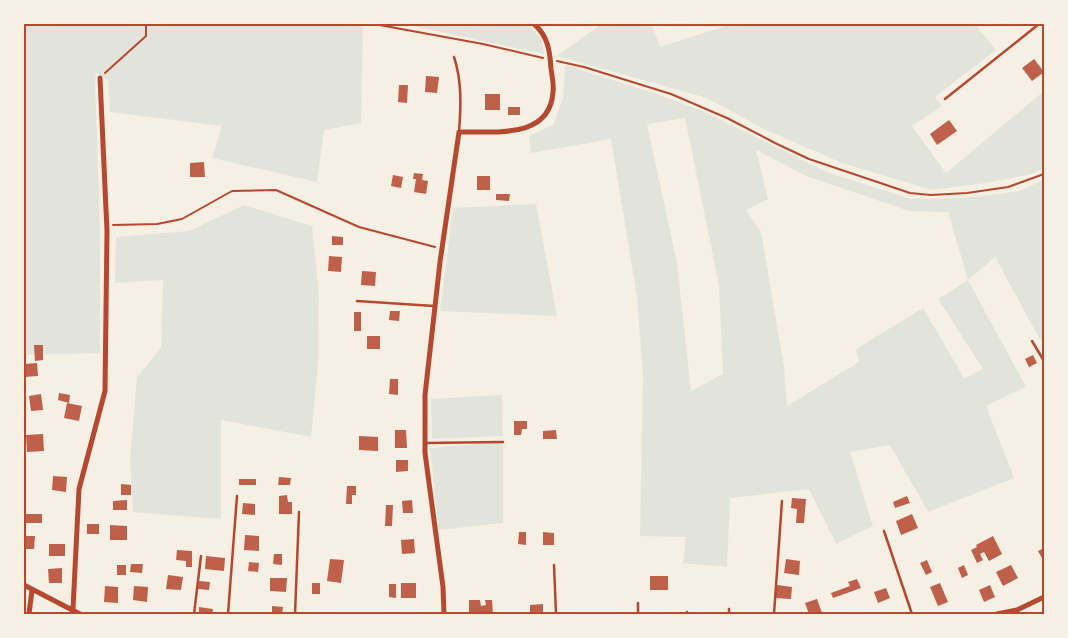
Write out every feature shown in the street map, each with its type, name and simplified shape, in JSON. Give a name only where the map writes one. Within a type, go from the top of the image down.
[{"type":"street","points":[[444,614],[443,587],[425,453],[425,395],[442,248],[459,132],[519,130],[536,123],[547,112],[553,92],[550,60],[546,39],[534,24]]},
{"type":"street","points":[[73,609],[79,489],[105,391],[107,225],[100,78]]},
{"type":"street","points":[[24,586],[80,614]]},
{"type":"street","points":[[29,614],[32,590]]},
{"type":"street","points":[[997,614],[1017,610],[1044,596]]},
{"type":"lane","points":[[945,99],[1039,24]]},
{"type":"lane","points":[[454,57],[458,70],[460,90],[459,132]]},
{"type":"lane","points":[[358,301],[435,306]]},
{"type":"lane","points":[[1032,340],[1044,361]]},
{"type":"lane","points":[[425,443],[502,442]]},
{"type":"lane","points":[[228,614],[236,496]]},
{"type":"lane","points":[[774,614],[782,500]]},
{"type":"lane","points":[[295,614],[299,512]]},
{"type":"lane","points":[[884,532],[912,614]]},
{"type":"lane","points":[[194,614],[201,556]]},
{"type":"lane","points":[[554,565],[556,614]]},
{"type":"lane","points":[[638,603],[638,614]]},
{"type":"lane","points":[[729,609],[729,614]]},
{"type":"path","points":[[100,78],[146,36],[146,24]]},
{"type":"path","points":[[374,24],[483,44],[533,57],[576,64],[671,94],[727,118],[809,159],[910,193],[932,195],[967,193],[1008,186],[1044,174]]},
{"type":"path","points":[[107,225],[157,224],[182,219],[232,192],[276,190],[358,227],[442,248]]},
{"type":"shaded area","points":[[24,24],[363,24],[361,123],[324,130],[317,182],[212,158],[222,126],[110,112],[108,80],[96,73],[100,224],[100,353],[24,355]]},
{"type":"shaded area","points":[[404,24],[528,24],[542,41],[544,54]]},
{"type":"shaded area","points":[[601,24],[652,24],[660,47],[732,24],[975,24],[996,50],[935,97],[942,106],[912,126],[946,173],[1044,91],[1044,168],[1032,174],[986,183],[932,190],[842,163],[766,130],[707,98],[557,56]]},
{"type":"shaded area","points":[[565,65],[654,93],[700,110],[829,173],[912,199],[961,198],[999,194],[1019,191],[1044,180],[1044,347],[995,257],[968,280],[1026,387],[986,406],[1014,478],[928,512],[890,445],[850,452],[873,526],[836,544],[809,489],[730,498],[727,567],[683,563],[686,537],[640,536],[643,375],[637,297],[611,139],[531,153],[529,136],[553,125],[563,98]],"holes":[[[685,118],[719,285],[723,374],[691,391],[677,263],[647,124]],[[756,150],[809,177],[909,211],[948,212],[968,280],[938,299],[983,369],[964,378],[923,308],[856,349],[859,362],[787,406],[784,367],[761,232],[746,210],[768,199]]]},
{"type":"shaded area","points":[[536,204],[557,316],[440,311],[453,208]]},
{"type":"shaded area","points":[[244,205],[312,226],[319,294],[318,364],[311,437],[221,420],[221,519],[133,512],[130,461],[137,377],[161,348],[163,280],[115,283],[116,237],[189,231]]},
{"type":"shaded area","points":[[502,395],[503,436],[432,439],[431,399]]},
{"type":"shaded area","points":[[503,442],[503,523],[439,530],[430,448]]},
{"type":"building","points":[[1034,59],[1044,72],[1032,81],[1022,68]]},
{"type":"building","points":[[426,76],[439,77],[437,93],[425,92]]},
{"type":"building","points":[[399,85],[408,85],[407,103],[398,102]]},
{"type":"building","points":[[485,94],[500,94],[500,110],[485,110]]},
{"type":"building","points":[[508,107],[520,107],[520,115],[508,115]]},
{"type":"building","points":[[949,120],[957,131],[937,145],[930,134]]},
{"type":"building","points":[[204,162],[205,177],[190,177],[190,163]]},
{"type":"building","points":[[414,173],[423,174],[422,180],[428,181],[426,194],[414,192],[416,179],[413,179]]},
{"type":"building","points":[[393,175],[403,177],[401,188],[391,186]]},
{"type":"building","points":[[477,176],[490,176],[490,190],[477,190]]},
{"type":"building","points":[[496,194],[510,194],[509,201],[496,200]]},
{"type":"building","points":[[332,236],[343,237],[343,245],[332,245]]},
{"type":"building","points":[[329,256],[342,257],[341,272],[328,271]]},
{"type":"building","points":[[362,271],[376,272],[375,286],[361,285]]},
{"type":"building","points":[[390,311],[400,311],[399,321],[389,320]]},
{"type":"building","points":[[354,312],[361,312],[361,331],[354,331]]},
{"type":"building","points":[[367,336],[380,336],[380,349],[367,349]]},
{"type":"building","points":[[34,345],[43,345],[43,360],[35,361]]},
{"type":"building","points":[[1033,355],[1037,363],[1029,367],[1025,359]]},
{"type":"building","points":[[37,363],[38,376],[24,377],[24,364]]},
{"type":"building","points":[[390,379],[398,379],[398,395],[389,394]]},
{"type":"building","points":[[59,393],[70,395],[69,403],[58,400]]},
{"type":"building","points":[[41,394],[43,410],[31,411],[29,396]]},
{"type":"building","points":[[67,403],[82,406],[79,421],[64,418]]},
{"type":"building","points":[[514,421],[527,421],[527,429],[522,429],[521,435],[514,435]]},
{"type":"building","points":[[395,430],[406,430],[407,448],[395,448]]},
{"type":"building","points":[[556,430],[557,439],[543,439],[543,431]]},
{"type":"building","points":[[43,434],[44,451],[27,452],[26,435]]},
{"type":"building","points":[[359,436],[378,437],[378,451],[359,450]]},
{"type":"building","points":[[396,460],[408,460],[408,471],[396,472]]},
{"type":"building","points":[[53,476],[67,477],[66,492],[52,490]]},
{"type":"building","points":[[279,477],[291,478],[290,485],[278,485]]},
{"type":"building","points":[[239,479],[256,479],[256,485],[239,485]]},
{"type":"building","points":[[121,484],[131,485],[131,495],[121,495]]},
{"type":"building","points":[[347,486],[356,486],[356,495],[352,495],[352,504],[346,504]]},
{"type":"building","points":[[287,495],[288,502],[292,502],[292,514],[279,514],[279,496]]},
{"type":"building","points":[[907,496],[910,503],[895,508],[893,502]]},
{"type":"building","points":[[792,498],[806,499],[804,523],[796,523],[797,509],[791,508]]},
{"type":"building","points":[[127,500],[127,510],[113,510],[113,501]]},
{"type":"building","points":[[412,500],[413,513],[403,513],[402,501]]},
{"type":"building","points":[[243,503],[255,504],[255,515],[242,514]]},
{"type":"building","points":[[386,505],[393,505],[392,526],[385,526]]},
{"type":"building","points":[[25,514],[42,514],[42,523],[25,523]]},
{"type":"building","points":[[912,514],[918,528],[901,535],[896,521]]},
{"type":"building","points":[[87,524],[99,524],[99,534],[87,534]]},
{"type":"building","points":[[110,525],[127,526],[127,540],[110,540]]},
{"type":"building","points":[[519,532],[526,532],[526,545],[518,544]]},
{"type":"building","points":[[543,532],[554,533],[554,545],[543,545]]},
{"type":"building","points":[[245,535],[259,536],[259,551],[244,550]]},
{"type":"building","points":[[24,536],[35,536],[34,549],[24,549]]},
{"type":"building","points":[[993,536],[1002,554],[989,561],[984,552],[980,554],[983,560],[977,563],[971,550],[977,547],[976,545]]},
{"type":"building","points":[[414,539],[415,553],[402,554],[401,540]]},
{"type":"building","points":[[49,544],[65,544],[65,556],[49,556]]},
{"type":"building","points":[[1044,548],[1044,562],[1038,551]]},
{"type":"building","points":[[177,550],[192,551],[192,567],[186,567],[186,561],[176,560]]},
{"type":"building","points":[[274,554],[282,554],[282,565],[273,564]]},
{"type":"building","points":[[206,556],[225,558],[224,571],[205,569]]},
{"type":"building","points":[[330,559],[344,560],[341,583],[327,581]]},
{"type":"building","points":[[786,559],[800,561],[799,575],[784,573]]},
{"type":"building","points":[[927,560],[932,572],[926,575],[920,563]]},
{"type":"building","points":[[249,562],[259,563],[258,572],[248,571]]},
{"type":"building","points":[[131,564],[143,564],[142,573],[130,572]]},
{"type":"building","points":[[117,565],[126,565],[126,575],[117,575]]},
{"type":"building","points":[[964,565],[968,575],[962,578],[958,568]]},
{"type":"building","points":[[1011,565],[1018,578],[1003,586],[996,572]]},
{"type":"building","points":[[62,568],[62,583],[49,583],[48,569]]},
{"type":"building","points":[[168,575],[183,577],[181,590],[166,589]]},
{"type":"building","points":[[650,576],[668,576],[668,590],[650,590]]},
{"type":"building","points":[[270,578],[287,578],[286,592],[270,591]]},
{"type":"building","points":[[857,579],[861,588],[833,598],[831,593],[850,586],[848,582]]},
{"type":"building","points":[[199,581],[210,582],[209,590],[198,589]]},
{"type":"building","points":[[312,583],[320,583],[320,594],[312,594]]},
{"type":"building","points":[[401,583],[416,583],[416,598],[401,598]]},
{"type":"building","points":[[940,583],[948,602],[938,606],[930,587]]},
{"type":"building","points":[[389,584],[396,584],[396,598],[389,597]]},
{"type":"building","points":[[777,585],[792,587],[791,599],[775,598]]},
{"type":"building","points":[[990,585],[995,597],[984,602],[979,590]]},
{"type":"building","points":[[105,586],[118,587],[118,603],[104,602]]},
{"type":"building","points":[[134,586],[148,587],[147,602],[133,600]]},
{"type":"building","points":[[886,588],[890,598],[878,603],[874,592]]},
{"type":"building","points":[[817,599],[822,613],[809,614],[805,603]]},
{"type":"building","points":[[469,600],[480,600],[481,606],[486,605],[485,600],[492,600],[493,614],[469,614]]},
{"type":"building","points":[[543,604],[543,614],[530,614],[530,605]]},
{"type":"building","points":[[272,606],[283,607],[282,614],[272,614]]},
{"type":"building","points":[[199,607],[213,609],[212,614],[199,614]]}]
